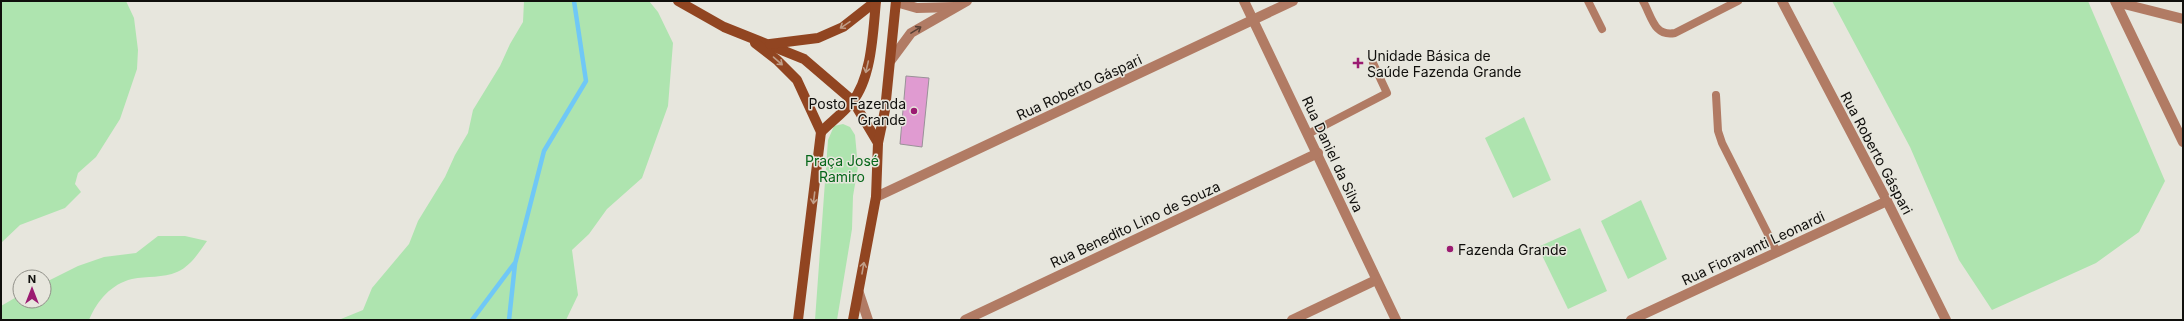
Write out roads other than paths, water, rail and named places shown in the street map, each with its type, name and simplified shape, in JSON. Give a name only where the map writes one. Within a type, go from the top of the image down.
[{"type":"main road","points":[[678,1],[724,27],[804,58],[853,101],[878,143]]},
{"type":"main road","points":[[768,45],[818,38],[843,27],[876,1]]},
{"type":"main road","points":[[821,132],[853,101],[868,66],[876,1]]},
{"type":"main road","points":[[853,320],[876,198],[878,143],[885,110],[896,2]]},
{"type":"main road","points":[[747,37],[778,60],[797,80],[821,132],[798,320]]},
{"type":"main road","points":[[800,306],[802,320]]},
{"type":"street","points":[[891,60],[911,33],[967,1]]},
{"type":"street","name":"Rua Daniel da Silva","points":[[1244,1],[1318,153],[1396,320]]},
{"type":"street","name":"Rua Roberto Gáspari","points":[[876,198],[1293,1]]},
{"type":"street","name":"Rua Roberto Gáspari","points":[[1782,1],[1887,201],[1946,320]]},
{"type":"street","points":[[896,2],[917,8],[956,7]]},
{"type":"street","points":[[2116,2],[2183,19]]},
{"type":"street","points":[[2116,2],[2183,142]]},
{"type":"street","name":"Rua Benedito Lino de Souza","points":[[965,320],[1318,153]]},
{"type":"street","name":"Rua Fioravanti Leonardi","points":[[1631,320],[1887,201]]},
{"type":"street","points":[[1292,320],[1376,280]]},
{"type":"street","points":[[859,293],[868,320]]},
{"type":"lane","points":[[1588,1],[1602,29]]},
{"type":"lane","points":[[1643,1],[1659,32],[1666,35],[1675,33],[1738,1]]},
{"type":"lane","points":[[1308,134],[1387,93],[1372,63]]},
{"type":"lane","points":[[1716,95],[1718,131],[1722,143],[1777,252]]},
{"type":"waterway","points":[[509,320],[515,264],[544,151],[586,81],[574,1]]},
{"type":"waterway","points":[[472,320],[514,264]]},
{"type":"place","name":"Unidade Básica de Saúde Fazenda Grande","points":[[1358,63]]},
{"type":"place","name":"Posto Fazenda Grande","points":[[914,111]]},
{"type":"place","name":"Fazenda Grande","points":[[1450,249]]},
{"type":"park label","name":"Praça José Ramiro","points":[[842,168]]}]
